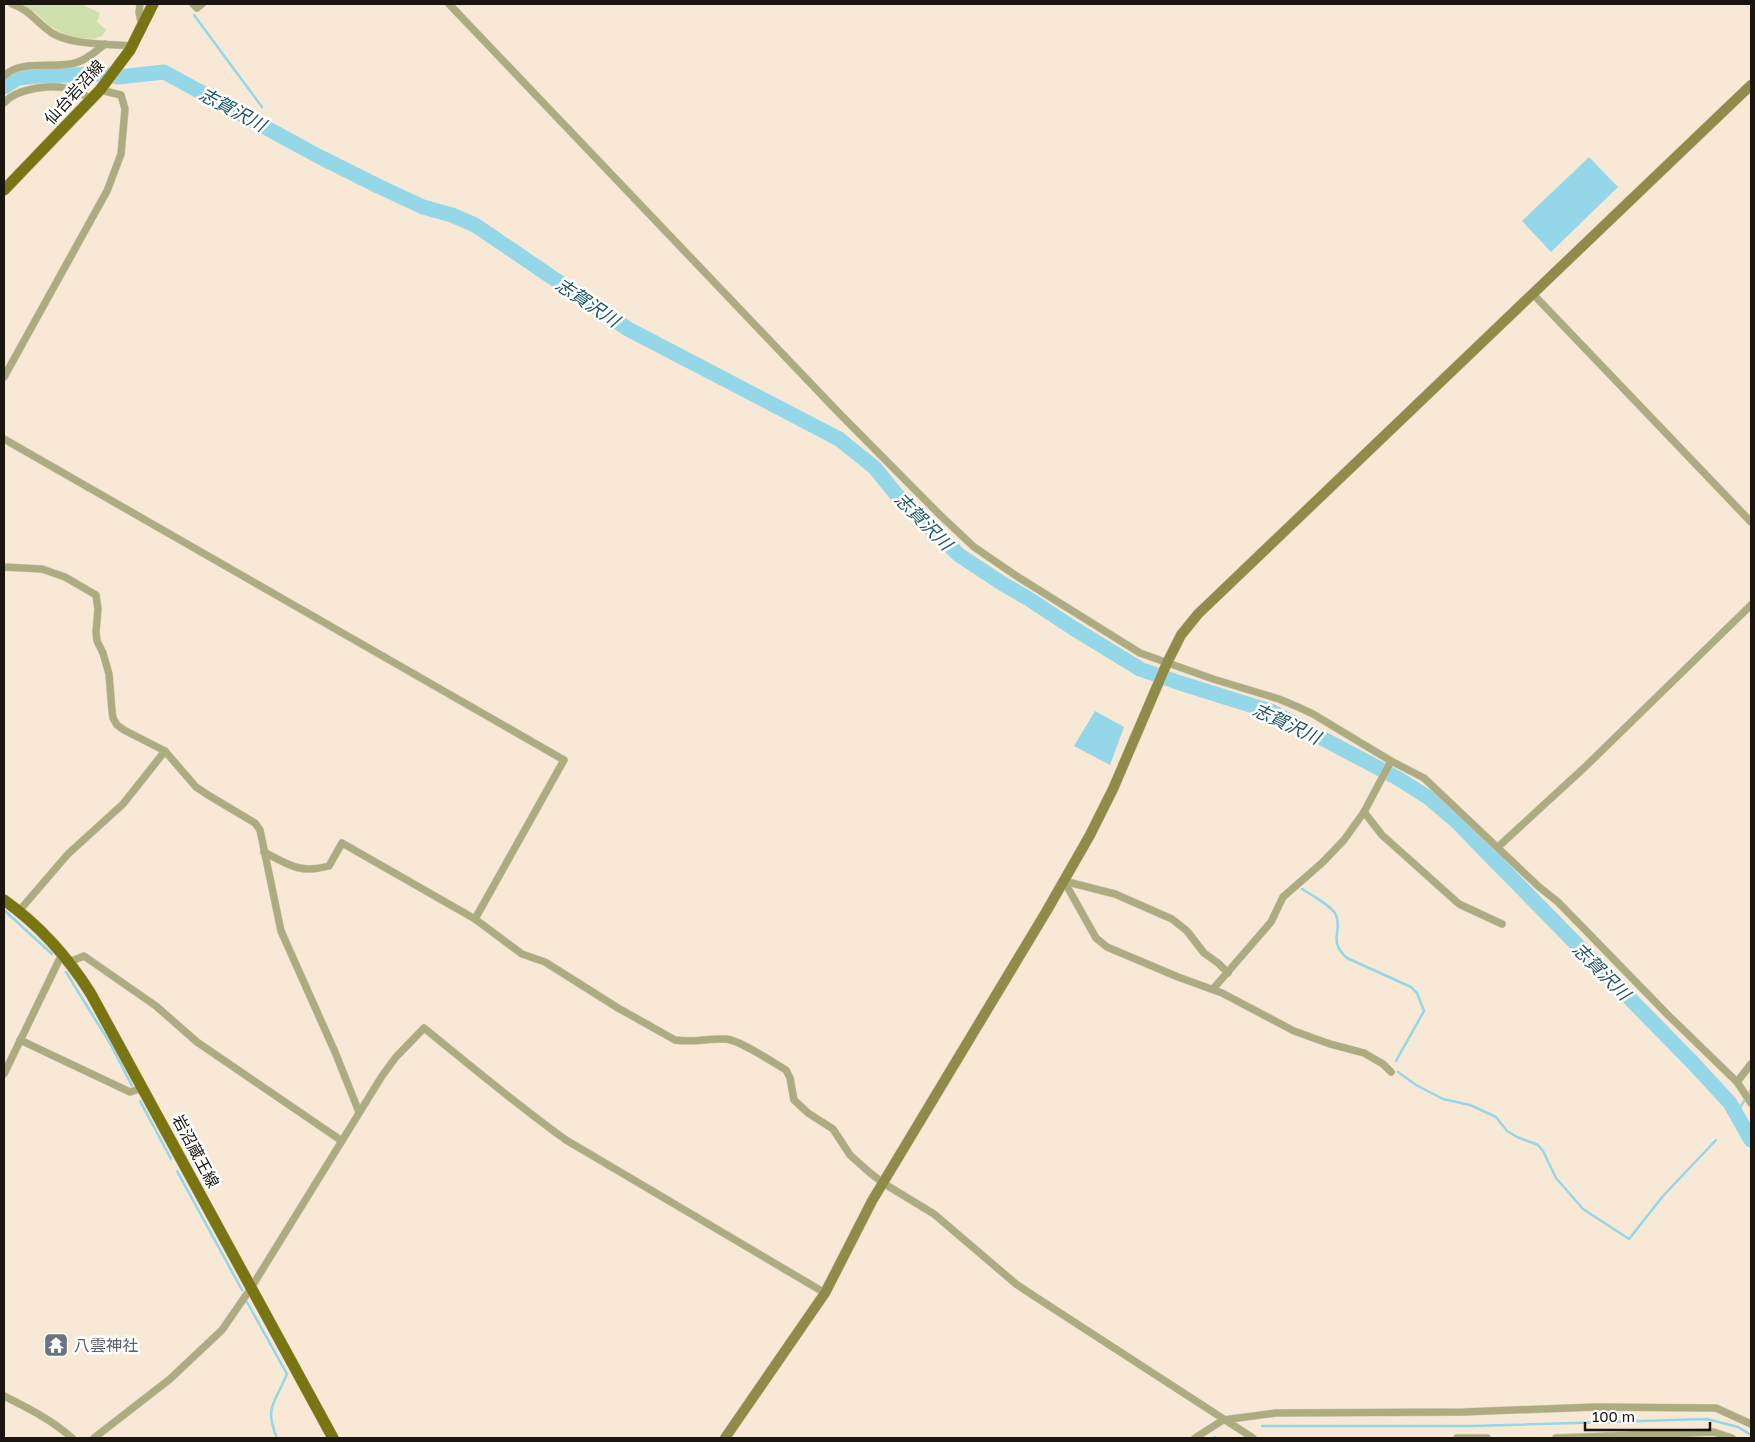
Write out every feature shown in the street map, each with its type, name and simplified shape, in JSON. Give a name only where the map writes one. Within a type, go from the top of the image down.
[{"type":"main road","name":"仙台岩沼線","points":[[4,190],[103,87],[131,48],[153,4]]},
{"type":"main road","name":"岩沼蔵王線","points":[[4,900],[42,932],[65,958],[91,994],[332,1438]]},
{"type":"street","points":[[12,4],[30,13],[51,32],[65,39],[131,48]]},
{"type":"street","points":[[140,4],[139,13],[142,25]]},
{"type":"street","points":[[192,4],[197,8],[202,4]]},
{"type":"street","points":[[449,4],[842,416],[974,547],[1018,578],[1140,652],[1166,665],[1285,701],[1313,714],[1391,761],[1424,778],[1538,886],[1558,902],[1738,1084],[1751,1103]]},
{"type":"street","points":[[4,76],[11,70],[22,66],[60,66],[80,61],[105,44]]},
{"type":"street","points":[[726,1438],[825,1293],[883,1183],[1064,881],[1113,789],[1166,665],[1181,635],[1198,614],[1751,85]]},
{"type":"street","points":[[4,103],[10,96],[27,90],[60,87],[92,99]]},
{"type":"street","points":[[4,377],[107,192],[121,154],[125,109],[121,95],[103,87]]},
{"type":"street","points":[[1532,293],[1751,522]]},
{"type":"street","points":[[4,439],[564,760],[475,919]]},
{"type":"street","points":[[4,567],[42,569],[65,577],[96,595],[98,609],[97,640],[109,674],[113,718],[124,730],[165,751],[196,787],[255,823],[260,830],[281,931],[335,1052],[359,1112]]},
{"type":"street","points":[[1498,847],[1585,767],[1751,605]]},
{"type":"street","points":[[19,911],[68,854],[123,804],[165,751]]},
{"type":"street","points":[[1213,989],[1271,922],[1283,898],[1344,840],[1364,812],[1391,761]]},
{"type":"street","points":[[1364,812],[1382,834],[1459,904],[1502,924]]},
{"type":"street","points":[[264,852],[297,868],[319,869],[329,866],[342,843],[475,919],[522,954],[545,962],[618,1008],[675,1040],[729,1039],[786,1070],[790,1078],[794,1100],[808,1113],[833,1129],[850,1155],[868,1172],[934,1214],[1016,1284],[1253,1438]]},
{"type":"street","points":[[1064,881],[1115,894],[1172,920],[1188,931],[1204,953],[1228,973]]},
{"type":"street","points":[[1064,881],[1096,938],[1107,947],[1178,977],[1213,989],[1294,1031],[1330,1044],[1364,1053],[1383,1064],[1391,1072]]},
{"type":"street","points":[[4,1074],[20,1040],[65,958],[84,956],[156,1006],[197,1042],[342,1141]]},
{"type":"street","points":[[94,1438],[170,1379],[222,1330],[251,1288],[359,1112],[396,1057],[424,1028],[527,1112],[566,1140],[825,1293]]},
{"type":"street","points":[[20,1040],[130,1092],[143,1088]]},
{"type":"street","points":[[1738,1084],[1751,1064]]},
{"type":"street","points":[[4,1396],[37,1412],[72,1438]]},
{"type":"street","points":[[1195,1438],[1223,1420],[1276,1413],[1463,1412],[1595,1407],[1716,1408],[1751,1424]]},
{"type":"street","points":[[1556,1438],[1714,1432],[1732,1438]]},
{"type":"street","points":[[1456,1438],[1487,1438]]},
{"type":"green space","points":[[17,4],[81,4],[100,13],[97,22],[106,30],[102,36],[94,39],[68,37],[50,26],[35,12]]},
{"type":"water","points":[[1589,157],[1618,187],[1551,252],[1522,221]]},
{"type":"water","points":[[1095,711],[1124,727],[1110,765],[1074,746]]},
{"type":"waterway","points":[[194,15],[262,107]]},
{"type":"waterway","name":"志賀沢川","points":[[4,87],[18,78],[39,76],[102,74],[119,77],[164,72],[318,156],[378,186],[423,207],[452,215],[475,225],[628,329],[839,439],[875,468],[896,494],[959,555],[1140,669],[1273,712],[1399,779],[1429,798],[1455,820],[1694,1064],[1730,1103],[1751,1140]]},
{"type":"waterway","name":"志賀沢川","points":[[255,121],[259,116]]},
{"type":"waterway","points":[[1302,889],[1325,904],[1336,915],[1338,921],[1338,946],[1347,958],[1411,987],[1417,993],[1424,1011],[1396,1061]]},
{"type":"waterway","points":[[4,910],[52,954]]},
{"type":"waterway","points":[[66,972],[111,1045],[132,1086]]},
{"type":"waterway","points":[[1398,1072],[1416,1085],[1443,1099],[1470,1105],[1496,1117],[1507,1131],[1538,1145],[1543,1151],[1556,1178],[1583,1209],[1629,1239],[1663,1196],[1716,1140]]},
{"type":"waterway","points":[[1736,1114],[1751,1090]]},
{"type":"waterway","points":[[140,1101],[171,1159]]},
{"type":"waterway","points":[[177,1171],[242,1290]]},
{"type":"waterway","points":[[247,1302],[287,1374],[271,1412],[273,1428],[277,1438]]},
{"type":"waterway","points":[[1262,1426],[1472,1426],[1707,1419],[1738,1427],[1751,1435]]},
{"type":"place","name":"八雲神社","points":[[56,1345]]}]
